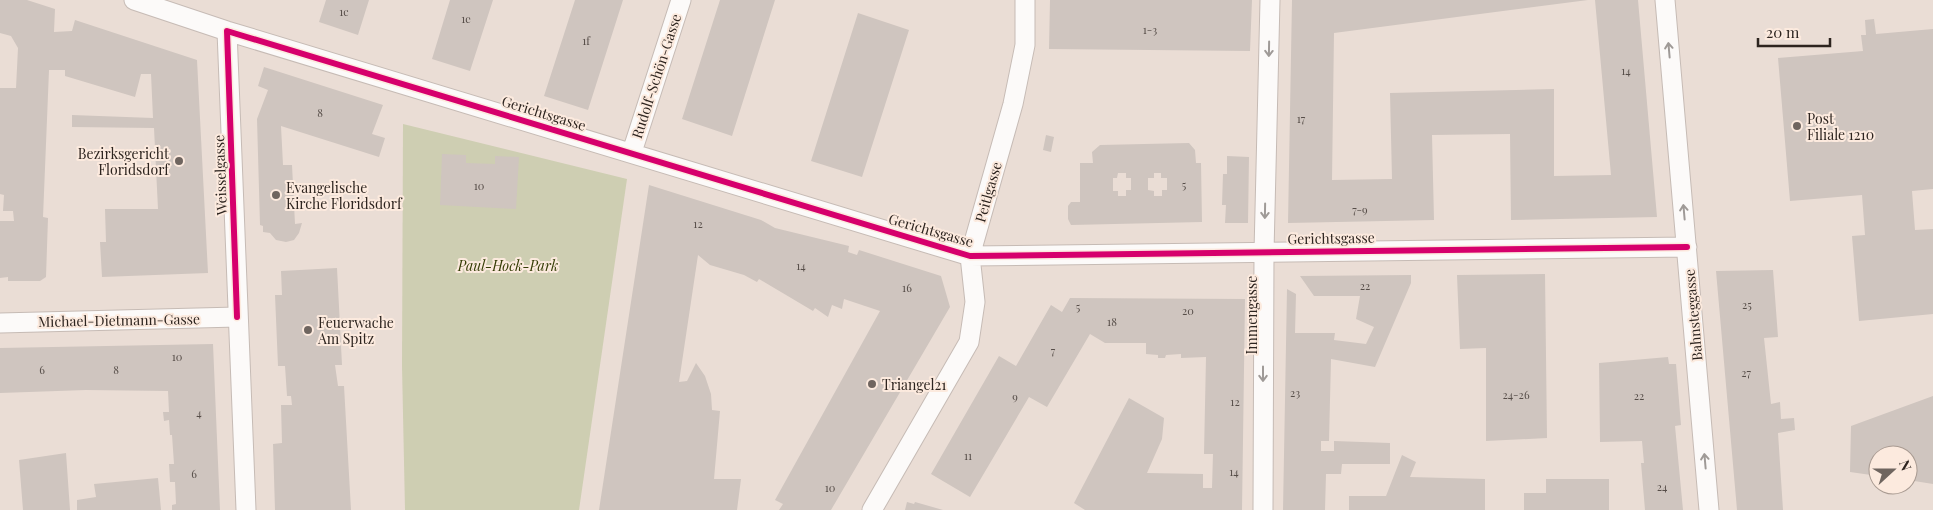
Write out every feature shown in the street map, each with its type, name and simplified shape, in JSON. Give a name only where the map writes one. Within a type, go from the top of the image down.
[{"type":"street","name":"Gerichtsgasse","points":[[134,0],[227,31],[632,152],[970,256],[1687,247]]},
{"type":"street","name":"Rudolf-Schön-Gasse","points":[[632,152],[681,0]]},
{"type":"street","name":"Peitlgasse","points":[[872,510],[969,342],[976,302],[970,256],[1013,104],[1025,45],[1025,0]]},
{"type":"street","name":"Immengasse","points":[[1263,510],[1264,252],[1270,0]]},
{"type":"street","name":"Bahnsteggasse","points":[[1665,0],[1709,510]]},
{"type":"street","name":"Weisselgasse","points":[[227,31],[246,510]]},
{"type":"street","name":"Michael-Dietmann-Gasse","points":[[0,323],[237,317]]},
{"type":"green space","name":"Paul-Hock-Park","points":[[403,124],[627,179],[579,510],[405,510],[402,366]]},
{"type":"building","name":"Bezirksgericht Floridsdorf","points":[[0,0],[27,0],[55,9],[54,32],[72,31],[75,20],[197,60],[208,273],[102,277],[100,242],[106,242],[105,209],[158,209],[154,128],[72,127],[72,115],[153,118],[151,74],[141,74],[135,97],[65,76],[65,70],[49,70],[43,217],[48,218],[46,277],[40,281],[8,281],[8,277],[0,278],[0,221],[14,221],[13,211],[3,211],[4,195],[0,194],[0,88],[16,88],[18,48],[11,36],[0,33]]},
{"type":"building","points":[[326,0],[369,0],[358,35],[319,22]]},
{"type":"building","points":[[450,0],[493,0],[470,71],[432,59]]},
{"type":"building","points":[[575,0],[623,0],[588,110],[544,96]]},
{"type":"building","points":[[720,0],[775,0],[732,136],[682,119]]},
{"type":"building","points":[[1050,0],[1252,0],[1250,51],[1049,49]]},
{"type":"building","points":[[1292,0],[1588,0],[1334,33],[1332,180],[1392,179],[1390,93],[1554,89],[1554,176],[1611,175],[1595,0],[1638,0],[1657,217],[1511,220],[1510,134],[1432,135],[1434,220],[1288,223]]},
{"type":"building","points":[[858,13],[909,30],[862,177],[811,161]]},
{"type":"building","points":[[1874,19],[1876,34],[1933,29],[1933,189],[1912,191],[1915,230],[1933,229],[1933,314],[1859,321],[1852,236],[1865,235],[1862,195],[1790,201],[1778,58],[1863,51],[1861,35],[1866,35],[1865,20]]},
{"type":"building","points":[[264,67],[383,105],[372,134],[385,138],[379,157],[281,126],[283,165],[292,165],[295,224],[302,223],[299,233],[294,240],[286,242],[276,240],[270,233],[263,232],[263,226],[260,225],[257,119],[268,90],[258,86]]},
{"type":"building","points":[[1046,135],[1054,137],[1051,152],[1043,150]]},
{"type":"building","points":[[1189,143],[1195,150],[1196,163],[1201,163],[1202,222],[1071,225],[1068,219],[1068,206],[1071,202],[1080,202],[1080,163],[1093,163],[1092,152],[1100,145]],"holes":[[[1118,173],[1126,173],[1126,178],[1131,178],[1131,190],[1126,190],[1126,196],[1118,196],[1118,191],[1113,191],[1113,178],[1117,178]],[[1154,173],[1161,173],[1161,178],[1167,178],[1167,190],[1162,190],[1162,196],[1154,196],[1154,191],[1148,190],[1148,178],[1154,178]]]},
{"type":"building","points":[[442,154],[466,155],[466,163],[495,164],[495,156],[519,157],[516,209],[440,205]]},
{"type":"building","points":[[1227,156],[1249,157],[1248,223],[1225,223],[1226,205],[1222,205],[1223,174],[1227,174]]},
{"type":"building","points":[[649,185],[761,220],[775,228],[849,246],[848,252],[857,255],[859,250],[941,276],[950,307],[831,510],[779,510],[783,504],[775,500],[880,311],[844,299],[842,309],[832,305],[828,317],[815,308],[813,311],[759,279],[757,282],[744,275],[710,265],[698,255],[679,382],[687,381],[696,363],[705,376],[711,394],[712,410],[720,411],[714,479],[741,479],[737,510],[599,510]]},
{"type":"building","name":"Feuerwache Am Spitz","points":[[337,268],[342,365],[335,365],[338,386],[344,386],[351,510],[275,510],[273,444],[282,443],[281,405],[292,405],[291,396],[287,396],[285,366],[278,366],[275,295],[282,295],[281,271]]},
{"type":"building","points":[[1773,270],[1778,337],[1764,338],[1771,404],[1780,402],[1781,419],[1794,418],[1795,430],[1778,433],[1783,510],[1737,510],[1716,271]]},
{"type":"building","points":[[1545,274],[1547,438],[1486,441],[1486,348],[1460,349],[1457,275]]},
{"type":"building","points":[[1411,275],[1411,283],[1375,367],[1331,359],[1329,441],[1321,441],[1321,451],[1334,451],[1334,441],[1390,443],[1390,464],[1342,464],[1341,474],[1326,474],[1325,510],[1283,510],[1287,289],[1296,294],[1295,333],[1335,333],[1334,340],[1366,344],[1374,327],[1356,319],[1360,296],[1314,296],[1300,276]]},
{"type":"building","points":[[1070,298],[1245,299],[1242,510],[1085,510],[1074,503],[1129,398],[1164,418],[1162,439],[1147,473],[1203,474],[1203,488],[1212,488],[1213,454],[1204,454],[1206,357],[1181,358],[1181,354],[1166,355],[1165,358],[1158,358],[1158,355],[1146,354],[1146,343],[1105,343],[1090,334],[1047,407],[1029,397],[970,497],[931,474],[999,356],[1016,366],[1051,305],[1062,312]]},
{"type":"building","points":[[213,344],[220,510],[172,510],[172,505],[176,504],[175,482],[170,482],[169,464],[174,464],[172,435],[170,435],[169,420],[164,421],[163,412],[169,412],[168,391],[86,390],[0,393],[0,348]]},
{"type":"building","points":[[1668,357],[1669,364],[1676,364],[1681,425],[1675,426],[1683,510],[1645,510],[1641,463],[1644,463],[1642,441],[1600,442],[1599,363]]},
{"type":"building","points":[[1933,396],[1933,484],[1918,482],[1918,445],[1868,445],[1868,475],[1850,472],[1851,426]]},
{"type":"building","points":[[66,453],[70,510],[23,510],[19,460]]},
{"type":"building","points":[[1402,455],[1416,462],[1410,477],[1485,479],[1485,510],[1349,510],[1349,496],[1386,496]]},
{"type":"building","points":[[158,478],[161,510],[77,510],[77,500],[96,497],[94,484]]},
{"type":"building","points":[[1546,479],[1609,479],[1609,510],[1524,510],[1524,493],[1546,493]]},
{"type":"building","points":[[907,502],[914,504],[915,502],[943,510],[905,510]]},
{"type":"cycle path","points":[[237,317],[227,31],[970,256],[1687,247]]},
{"type":"place","name":"Post Filiale 1210","points":[[1797,126]]},
{"type":"place","name":"Bezirksgericht Floridsdorf","points":[[179,161]]},
{"type":"place","name":"Evangelische Kirche Floridsdorf","points":[[276,195]]},
{"type":"place","name":"Feuerwache Am Spitz","points":[[308,330]]},
{"type":"place","name":"Triangel21","points":[[872,384]]}]
